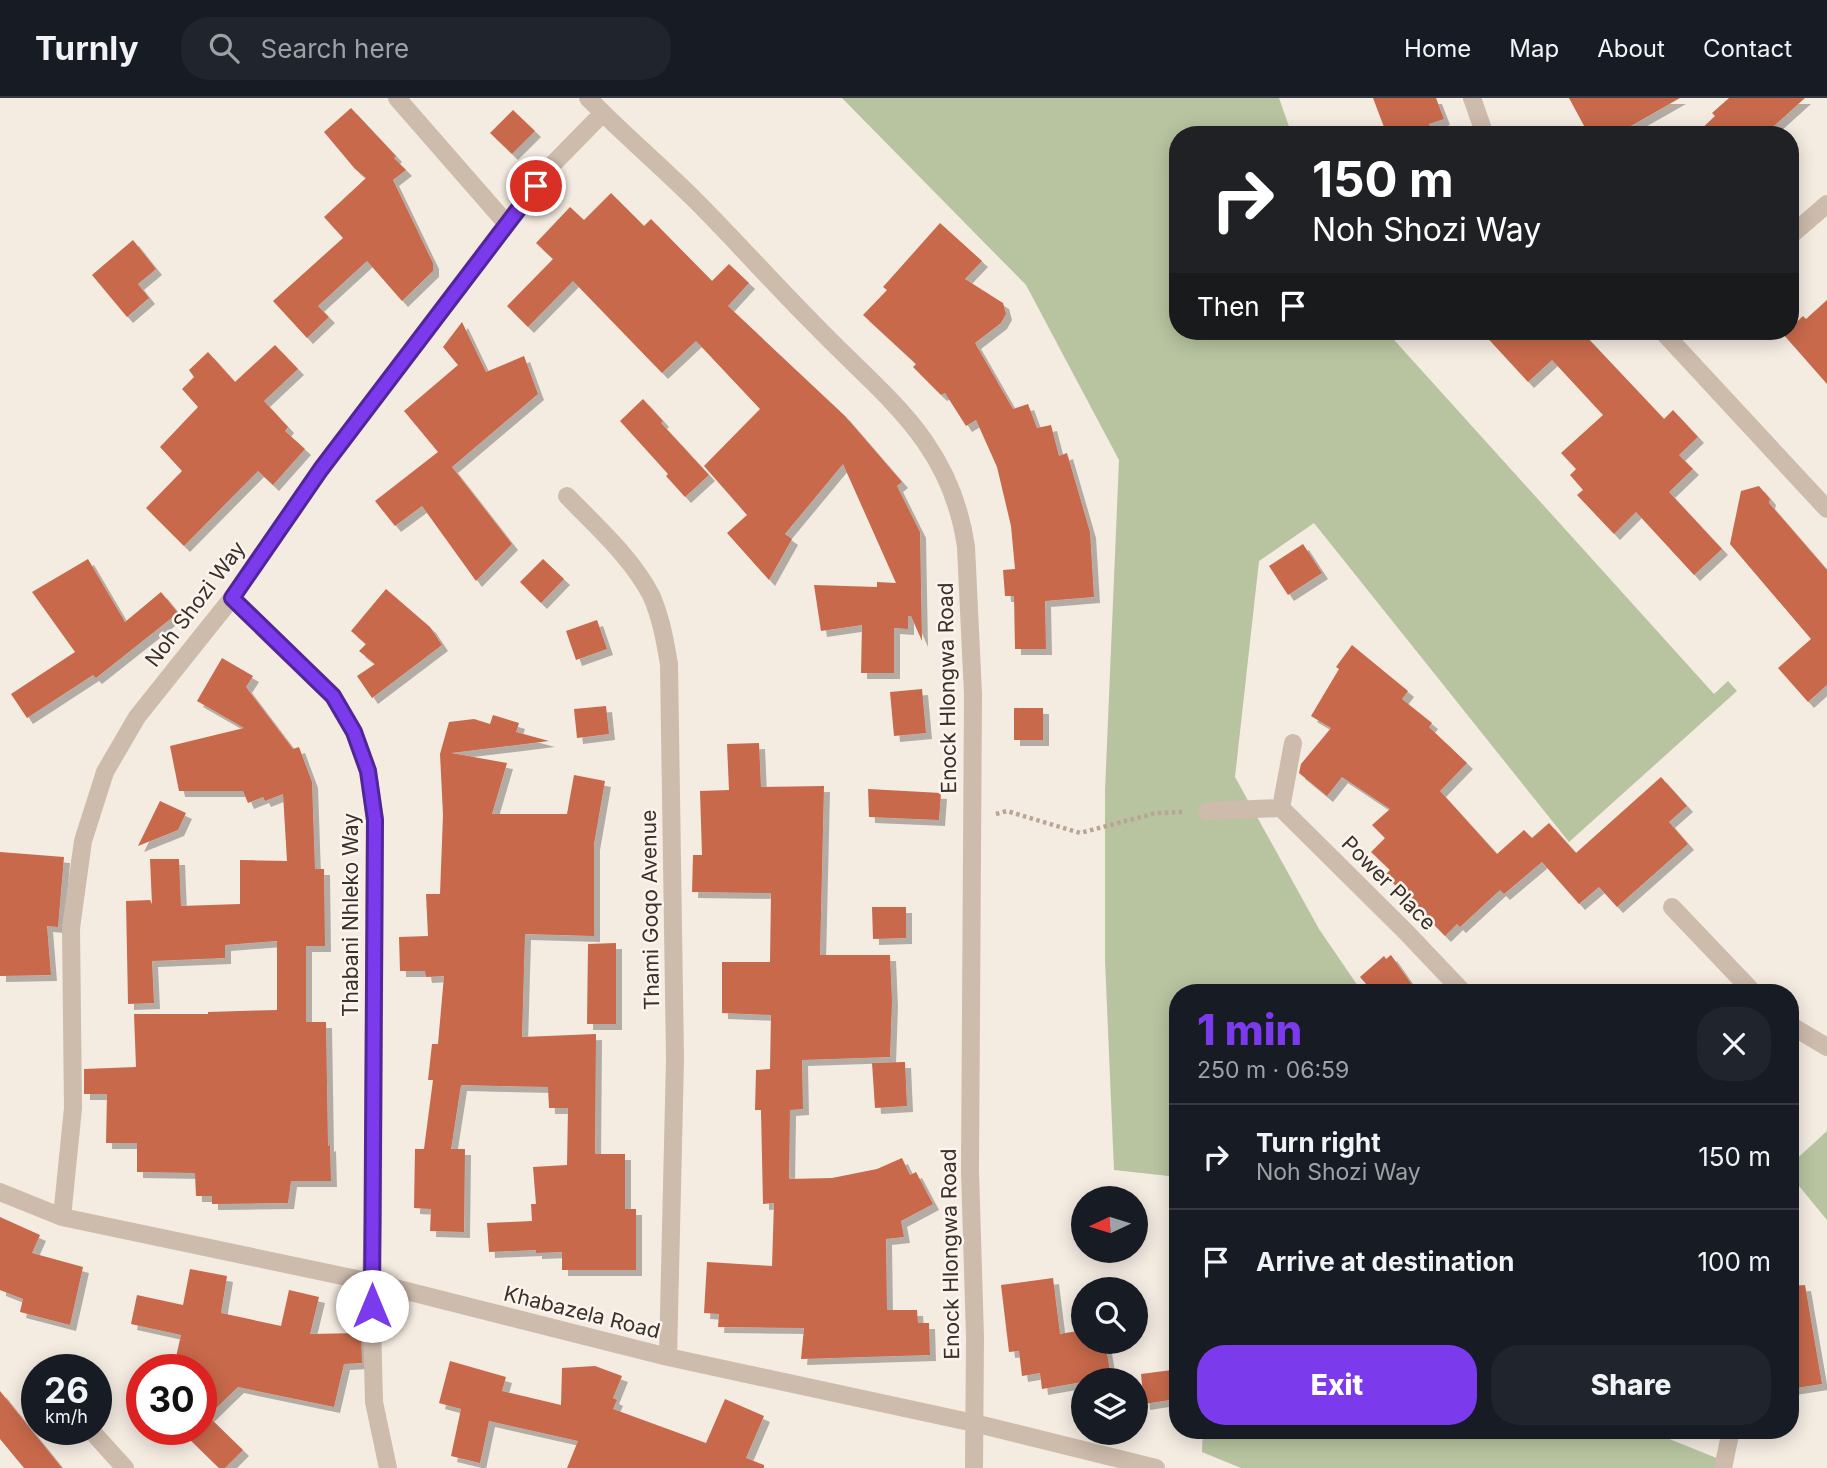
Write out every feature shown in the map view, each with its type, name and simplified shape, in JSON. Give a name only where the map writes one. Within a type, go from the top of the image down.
[{"type":"street","points":[[397,98],[508,224]]},
{"type":"street","name":"Enock Hlongwa Road","points":[[589,98],[696,201],[816,327],[879,386],[917,429],[951,485],[963,522],[973,694],[970,1171],[975,1337],[974,1468]]},
{"type":"street","points":[[1472,98],[1482,126]]},
{"type":"street","name":"Noh Shozi Way","points":[[62,1217],[73,1108],[71,928],[83,841],[105,772],[137,717],[232,598],[321,469],[550,167],[603,113]]},
{"type":"street","points":[[1799,228],[1827,204]]},
{"type":"street","points":[[1677,340],[1827,509]]},
{"type":"street","name":"Thami Goqo Avenue","points":[[567,496],[636,571],[651,596],[662,626],[669,664],[675,1059],[668,1357]]},
{"type":"street","name":"Thabani Nhleko Way","points":[[232,598],[333,696],[354,732],[368,771],[375,820],[371,1282],[374,1402],[388,1468]]},
{"type":"street","points":[[1207,811],[1281,808],[1293,743]]},
{"type":"street","name":"Power Place","points":[[1281,808],[1455,984]]},
{"type":"street","points":[[1671,907],[1745,984]]},
{"type":"street","points":[[1799,1030],[1827,1047]]},
{"type":"street","name":"Khabazela Road","points":[[0,1192],[62,1217],[371,1282],[668,1357],[974,1423],[1156,1468]]},
{"type":"street","points":[[1723,1468],[1729,1439]]},
{"type":"street","points":[[104,1445],[125,1468]]},
{"type":"path","points":[[972,822],[1007,811],[1080,833],[1156,813],[1207,811]]},
{"type":"green space","points":[[842,98],[1279,98],[1289,126],[1169,126],[1169,340],[1394,340],[1714,694],[1728,681],[1737,691],[1569,842],[1314,523],[1259,561],[1235,777],[1319,929],[1357,984],[1169,984],[1169,1176],[1114,1170],[1105,960],[1105,791],[1119,460],[1026,285]]},
{"type":"green space","points":[[1827,1131],[1827,1220],[1799,1186],[1799,1157]]},
{"type":"green space","points":[[1203,1439],[1669,1439],[1719,1459],[1716,1468],[1241,1468],[1202,1452]]},
{"type":"building","points":[[1373,98],[1436,98],[1444,119],[1429,124],[1430,126],[1384,126]]},
{"type":"building","points":[[1569,98],[1680,98],[1631,126],[1584,126]]},
{"type":"building","points":[[1729,98],[1805,98],[1774,126],[1704,126],[1715,116],[1712,113]]},
{"type":"building","points":[[351,108],[406,170],[393,180],[433,263],[433,271],[402,301],[367,261],[318,306],[329,317],[307,338],[273,301],[343,238],[324,217],[366,178],[324,132]]},
{"type":"building","points":[[513,110],[535,131],[512,154],[490,133]]},
{"type":"building","points":[[611,193],[644,226],[651,219],[712,281],[729,264],[749,283],[728,306],[845,416],[902,482],[897,486],[920,532],[922,641],[911,616],[908,616],[908,629],[894,628],[894,673],[861,673],[862,625],[821,631],[814,585],[877,587],[877,582],[896,583],[843,464],[785,534],[792,539],[769,580],[727,533],[747,515],[704,466],[760,409],[696,341],[662,373],[573,281],[528,327],[507,306],[553,259],[536,243],[570,207],[584,220]]},
{"type":"building","points":[[940,223],[982,261],[965,279],[1003,303],[1006,314],[1001,323],[975,343],[1013,409],[1028,404],[1037,428],[1051,425],[1059,456],[1067,453],[1090,532],[1094,597],[1045,601],[1046,649],[1015,649],[1014,596],[1005,596],[1003,570],[1015,569],[1011,526],[997,467],[976,420],[966,426],[945,393],[941,395],[913,367],[916,364],[863,315],[887,290],[883,287]]},
{"type":"building","points":[[133,240],[156,269],[138,284],[149,298],[127,317],[92,275]]},
{"type":"building","points":[[1827,300],[1827,384],[1788,340],[1799,340],[1799,320],[1803,316],[1806,319]]},
{"type":"building","points":[[462,322],[486,372],[524,356],[538,394],[452,467],[512,544],[476,581],[422,506],[395,526],[375,501],[438,452],[404,411],[458,365],[443,347]]},
{"type":"building","points":[[1489,340],[1590,340],[1664,419],[1673,410],[1698,437],[1679,455],[1693,469],[1669,492],[1722,549],[1694,575],[1636,512],[1614,534],[1577,495],[1583,490],[1570,475],[1576,469],[1561,453],[1603,415],[1552,360],[1528,382]]},
{"type":"building","points":[[275,345],[298,369],[264,401],[288,427],[285,431],[305,449],[273,485],[258,471],[184,546],[146,508],[182,471],[160,447],[198,407],[182,389],[194,377],[189,370],[208,352],[235,382]]},
{"type":"building","points":[[643,399],[663,421],[661,423],[709,475],[685,497],[620,421]]},
{"type":"building","points":[[1759,486],[1770,499],[1769,503],[1827,570],[1827,685],[1808,702],[1778,668],[1811,639],[1730,544],[1741,491]]},
{"type":"building","points":[[1303,544],[1322,573],[1288,595],[1269,566]]},
{"type":"building","points":[[88,559],[125,622],[161,592],[178,613],[96,678],[93,675],[27,718],[11,694],[75,652],[32,592]]},
{"type":"building","points":[[543,559],[564,579],[541,603],[520,582]]},
{"type":"building","points":[[386,589],[430,627],[442,645],[372,698],[357,676],[375,664],[359,651],[366,644],[351,631]]},
{"type":"building","points":[[597,620],[607,649],[576,660],[566,631]]},
{"type":"building","points":[[1352,645],[1408,691],[1402,699],[1432,723],[1429,727],[1467,763],[1440,791],[1497,854],[1524,830],[1532,838],[1549,823],[1576,853],[1661,777],[1687,806],[1669,822],[1688,844],[1617,907],[1599,887],[1579,904],[1542,862],[1504,894],[1500,890],[1460,927],[1457,924],[1445,936],[1385,875],[1390,870],[1371,852],[1385,838],[1372,825],[1390,809],[1342,777],[1327,796],[1299,773],[1301,764],[1331,728],[1311,716],[1339,669],[1336,667]]},
{"type":"building","points":[[222,658],[253,676],[246,687],[293,749],[299,747],[312,782],[315,869],[324,869],[325,946],[306,946],[306,1022],[326,1022],[331,1181],[291,1181],[288,1203],[212,1204],[212,1196],[196,1196],[195,1173],[137,1172],[137,1143],[106,1143],[107,1094],[84,1094],[84,1069],[136,1067],[134,1014],[277,1010],[277,941],[225,945],[225,958],[152,961],[154,1003],[128,1004],[126,901],[150,900],[152,904],[150,859],[179,859],[181,906],[240,904],[240,860],[287,861],[283,794],[265,801],[263,797],[248,803],[243,791],[179,791],[170,746],[244,728],[197,701]]},
{"type":"building","points":[[922,689],[926,733],[894,736],[890,692]]},
{"type":"building","points":[[606,706],[609,734],[577,738],[574,709]]},
{"type":"building","points":[[1014,708],[1043,708],[1043,740],[1014,740]]},
{"type":"building","points":[[493,715],[519,723],[516,732],[549,741],[451,753],[507,763],[492,814],[567,814],[574,775],[605,781],[594,844],[594,936],[525,934],[522,1037],[596,1034],[595,1154],[625,1154],[625,1209],[636,1209],[636,1270],[562,1270],[562,1252],[489,1252],[487,1223],[532,1221],[531,1204],[536,1204],[533,1167],[567,1165],[568,1108],[549,1108],[548,1087],[461,1085],[451,1149],[465,1149],[464,1232],[430,1231],[431,1209],[414,1208],[415,1149],[424,1149],[433,1080],[428,1080],[432,1044],[438,1044],[444,976],[426,977],[425,971],[400,971],[399,937],[428,936],[426,894],[440,894],[443,815],[440,754],[449,722],[474,719],[490,724]]},
{"type":"building","points":[[759,743],[761,787],[824,786],[820,955],[890,955],[890,1057],[802,1060],[803,1109],[790,1110],[789,1179],[832,1178],[877,1169],[902,1158],[910,1175],[916,1172],[933,1204],[901,1221],[904,1237],[886,1239],[887,1310],[917,1310],[918,1323],[929,1323],[930,1355],[801,1359],[804,1328],[718,1327],[719,1314],[704,1313],[707,1262],[772,1266],[774,1203],[763,1204],[761,1110],[755,1110],[756,1070],[770,1069],[771,1015],[722,1013],[722,962],[770,962],[771,893],[692,892],[693,855],[702,855],[700,791],[729,790],[727,744]]},
{"type":"building","points":[[868,789],[941,793],[939,820],[869,817]]},
{"type":"building","points":[[160,801],[186,813],[178,830],[138,846]]},
{"type":"building","points":[[0,852],[64,857],[58,927],[47,926],[51,975],[0,976]]},
{"type":"building","points":[[872,907],[906,907],[906,938],[873,939]]},
{"type":"building","points":[[616,943],[616,1024],[587,1024],[588,944]]},
{"type":"building","points":[[1391,955],[1411,984],[1366,984],[1360,977],[1384,956],[1386,959]]},
{"type":"building","points":[[905,1062],[907,1106],[875,1108],[872,1063]]},
{"type":"building","points":[[0,1217],[40,1235],[32,1253],[83,1267],[70,1325],[20,1312],[23,1299],[0,1290]]},
{"type":"building","points":[[190,1269],[227,1276],[221,1313],[281,1326],[289,1290],[319,1297],[310,1334],[361,1333],[362,1363],[344,1364],[334,1407],[238,1387],[217,1407],[217,1354],[177,1354],[181,1335],[131,1324],[137,1295],[183,1305]]},
{"type":"building","points":[[1053,1278],[1060,1334],[1071,1332],[1071,1354],[1107,1354],[1109,1368],[1071,1368],[1071,1384],[1042,1389],[1040,1373],[1022,1376],[1019,1351],[1009,1352],[1001,1285]]},
{"type":"building","points":[[1799,1285],[1805,1285],[1822,1384],[1799,1388]]},
{"type":"building","points":[[450,1361],[506,1377],[502,1391],[561,1405],[562,1368],[595,1366],[622,1376],[613,1398],[617,1400],[613,1409],[706,1443],[725,1399],[764,1416],[746,1458],[764,1465],[764,1468],[567,1468],[578,1441],[489,1421],[480,1463],[451,1456],[461,1409],[439,1403]]},
{"type":"building","points":[[1169,1370],[1169,1400],[1148,1403],[1148,1373]]},
{"type":"building","points":[[0,1391],[21,1417],[21,1445],[43,1445],[62,1468],[24,1468],[0,1439]]},
{"type":"building","points":[[217,1425],[243,1450],[225,1468],[219,1468],[195,1445],[217,1445]]},
{"type":"route","points":[[372,1306],[375,820],[368,771],[354,732],[333,696],[232,598],[321,469],[536,186]]}]
